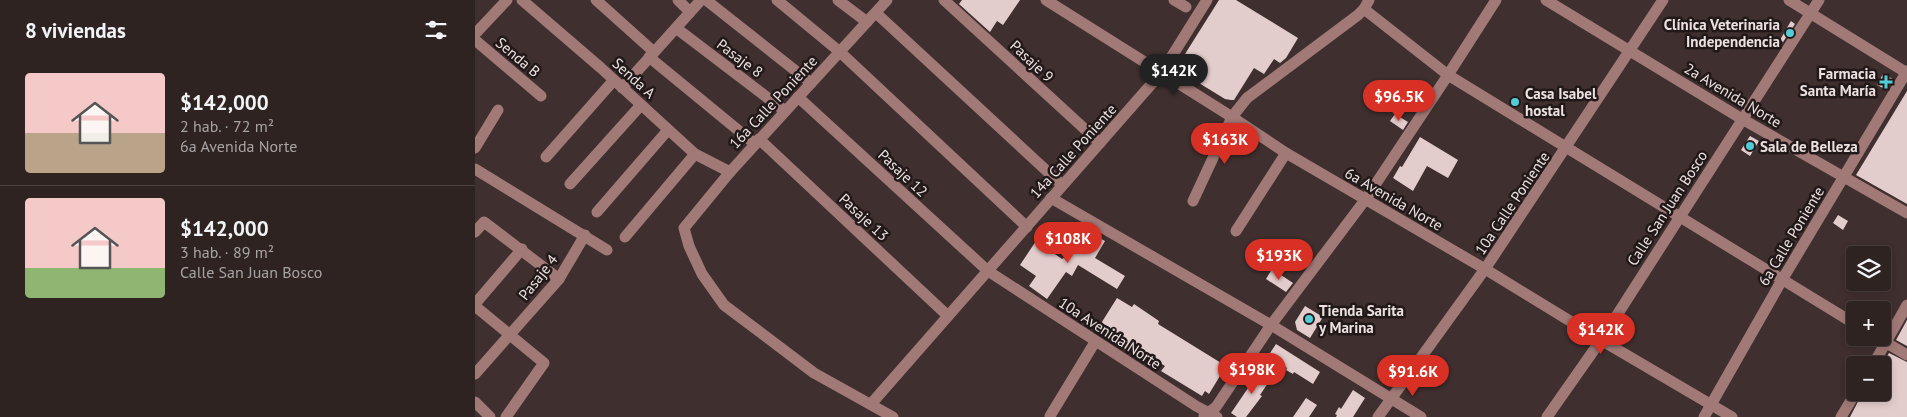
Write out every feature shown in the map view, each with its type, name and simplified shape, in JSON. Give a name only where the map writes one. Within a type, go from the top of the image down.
[{"type":"street","points":[[475,34],[507,0]]},
{"type":"street","name":"Senda A","points":[[522,0],[695,154],[730,172]]},
{"type":"street","points":[[596,0],[652,55],[757,142]]},
{"type":"street","points":[[677,0],[690,12]]},
{"type":"street","points":[[546,157],[618,84],[652,55],[701,0]]},
{"type":"street","points":[[706,0],[811,83]]},
{"type":"street","points":[[777,0],[840,52],[1027,227]]},
{"type":"street","points":[[838,0],[867,22]]},
{"type":"street","name":"16a Calle Poniente","points":[[871,404],[814,373],[724,305],[702,274],[689,246],[684,228],[730,172],[887,0]]},
{"type":"street","name":"Pasaje 9","points":[[944,0],[1100,144]]},
{"type":"street","name":"6a Avenida Norte","points":[[1046,0],[1233,117],[1286,153],[1485,269],[1732,417]]},
{"type":"street","points":[[1174,0],[1186,8]]},
{"type":"street","name":"14a Calle Poniente","points":[[871,404],[1162,72],[1207,0]]},
{"type":"street","points":[[1209,415],[1271,325],[1365,200],[1496,0]]},
{"type":"street","name":"2a Avenida Norte","points":[[1545,0],[1742,119],[1907,213]]},
{"type":"street","name":"10a Calle Poniente","points":[[1378,417],[1485,269],[1567,148],[1629,49],[1663,0]]},
{"type":"street","points":[[1789,0],[1907,72]]},
{"type":"street","name":"Calle San Juan Bosco","points":[[1547,417],[1601,340],[1819,0]]},
{"type":"street","points":[[1193,201],[1233,117],[1247,98],[1367,4],[1448,75],[1846,319]]},
{"type":"street","points":[[875,13],[1063,185]]},
{"type":"street","name":"Pasaje 8","points":[[676,28],[785,111]]},
{"type":"street","name":"Senda B","points":[[475,40],[541,96]]},
{"type":"street","name":"6a Calle Poniente","points":[[1704,417],[1782,280],[1907,72]]},
{"type":"street","name":"Pasaje 12","points":[[799,97],[988,271]]},
{"type":"street","points":[[571,184],[641,105]]},
{"type":"street","points":[[475,148],[498,110]]},
{"type":"street","points":[[597,212],[668,130]]},
{"type":"street","name":"Pasaje 13","points":[[757,142],[948,316]]},
{"type":"street","points":[[1236,231],[1286,153]]},
{"type":"street","points":[[625,237],[695,154]]},
{"type":"street","points":[[475,169],[607,250]]},
{"type":"street","points":[[1051,198],[1271,325],[1421,417]]},
{"type":"street","points":[[475,232],[484,222],[559,279]]},
{"type":"street","name":"Pasaje 4","points":[[475,374],[559,279],[585,235]]},
{"type":"street","points":[[506,417],[544,363],[475,305],[522,249]]},
{"type":"street","name":"10a Avenida Norte","points":[[988,271],[1209,415]]},
{"type":"street","points":[[1891,327],[1907,305]]},
{"type":"street","points":[[1050,416],[1095,342]]},
{"type":"street","points":[[1891,345],[1907,355]]},
{"type":"street","points":[[1841,417],[1851,401]]},
{"type":"street","points":[[475,402],[490,417]]},
{"type":"street","points":[[871,404],[893,417]]},
{"type":"building","points":[[962,0],[1020,0],[1003,25],[997,21],[990,32],[959,4]]},
{"type":"building","points":[[1219,0],[1236,0],[1298,38],[1286,58],[1280,63],[1274,59],[1264,74],[1254,68],[1234,100],[1225,99],[1181,72],[1179,67],[1180,62]]},
{"type":"building","points":[[1791,21],[1795,24],[1783,42],[1780,40]]},
{"type":"building","name":"Farmacia Santa María","points":[[1883,74],[1893,79],[1887,90],[1877,85]]},
{"type":"building","points":[[1907,91],[1907,204],[1856,175]]},
{"type":"building","points":[[1395,114],[1408,122],[1403,130],[1390,121]]},
{"type":"building","name":"Sala de Belleza","points":[[1750,136],[1759,141],[1750,156],[1741,150]]},
{"type":"building","points":[[1420,137],[1458,160],[1448,178],[1427,166],[1413,191],[1393,178]]},
{"type":"building","points":[[1838,215],[1848,221],[1843,230],[1833,223]]},
{"type":"building","points":[[1084,229],[1105,241],[1095,258],[1125,276],[1117,289],[1078,265],[1072,276],[1066,272],[1047,299],[1029,286],[1036,276],[1020,265],[1036,241],[1062,259],[1067,260]]},
{"type":"building","points":[[1272,269],[1293,283],[1286,292],[1266,279]]},
{"type":"building","points":[[1117,298],[1132,307],[1134,304],[1159,321],[1158,324],[1226,366],[1209,394],[1205,391],[1202,396],[1161,371],[1165,366],[1140,350],[1136,356],[1110,339],[1113,333],[1100,325]]},
{"type":"building","name":"Tienda Sarita y Marina","points":[[1305,306],[1323,317],[1310,338],[1297,330],[1295,322]]},
{"type":"building","points":[[1907,320],[1907,346],[1896,340]]},
{"type":"building","points":[[1276,344],[1320,372],[1313,384],[1294,372],[1293,374],[1286,370],[1287,368],[1268,356]]},
{"type":"building","points":[[1889,353],[1907,362],[1907,417],[1850,417],[1858,401],[1891,401],[1891,356],[1887,356]]},
{"type":"building","points":[[1261,369],[1272,377],[1260,395],[1262,396],[1246,417],[1237,417],[1231,413]]},
{"type":"building","points":[[1353,390],[1365,398],[1353,417],[1336,417],[1337,415],[1335,414],[1339,407],[1341,409]]},
{"type":"building","points":[[1306,398],[1317,405],[1309,417],[1293,417]]},
{"type":"place","name":"Clínica Veterinaria Independencia","points":[[1790,33]]},
{"type":"place","name":"Farmacia Santa María","points":[[1886,82]]},
{"type":"place","name":"Casa Isabel hostal","points":[[1515,102]]},
{"type":"place","name":"Sala de Belleza","points":[[1750,146]]},
{"type":"place","name":"Tienda Sarita y Marina","points":[[1309,319]]}]
